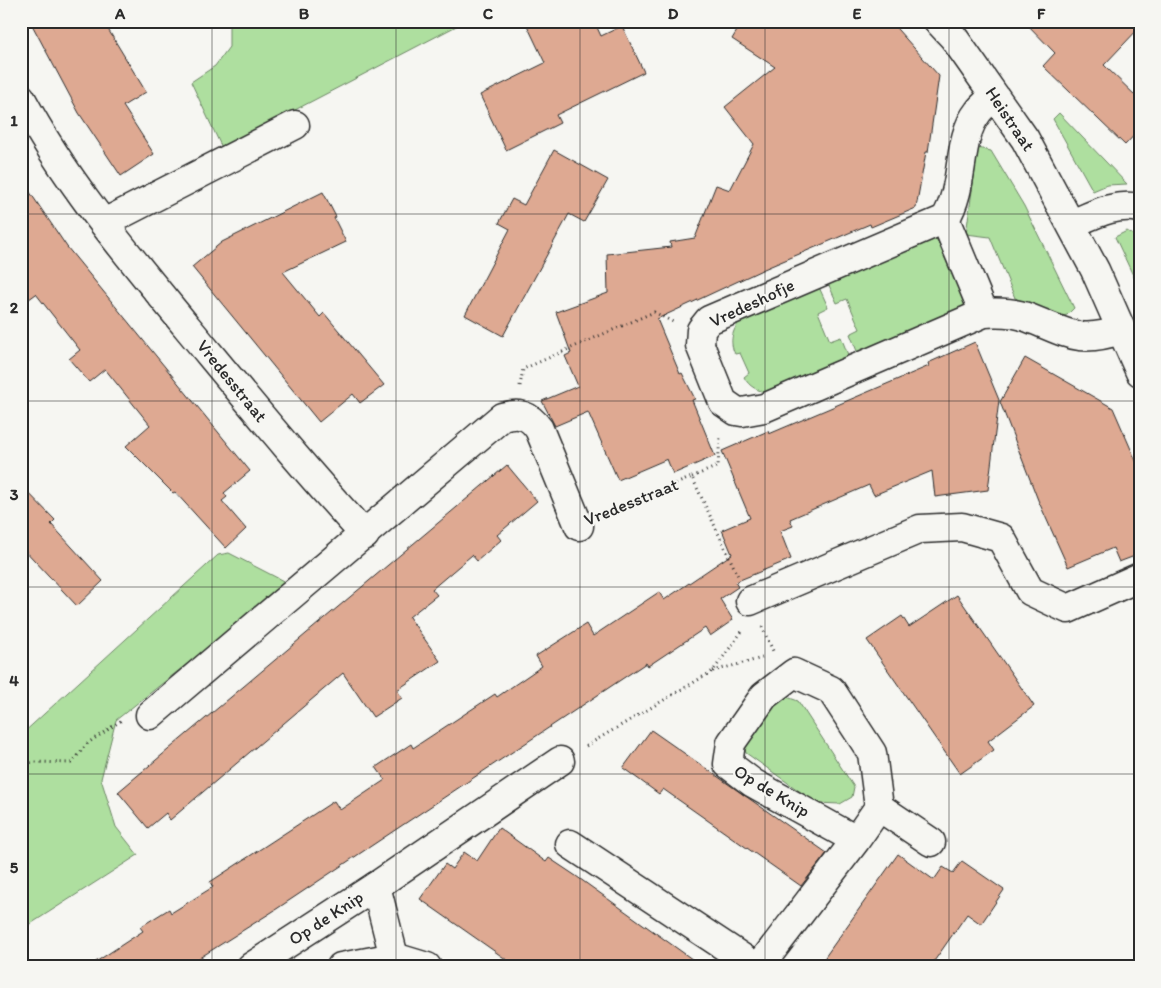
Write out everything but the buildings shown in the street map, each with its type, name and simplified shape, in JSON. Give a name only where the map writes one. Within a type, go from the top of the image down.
[{"type":"street","name":"Heistraat","points":[[938,21],[954,38],[1025,139],[1072,224],[1140,372]]},
{"type":"street","points":[[984,313],[945,219],[953,206],[958,192],[971,124],[977,112],[994,96]]},
{"type":"street","name":"Vredesstraat","points":[[21,98],[81,194],[104,224],[291,454],[365,535]]},
{"type":"street","points":[[104,224],[295,125]]},
{"type":"street","points":[[1072,224],[1111,208],[1126,206],[1140,208]]},
{"type":"street","name":"Vredeshofje","points":[[723,402],[700,345],[700,337],[704,325],[709,320],[945,219]]},
{"type":"street","points":[[723,402],[736,411],[742,412],[764,408],[984,313],[1006,312],[1028,317],[1061,333],[1083,336],[1100,337],[1121,330]]},
{"type":"street","points":[[150,715],[365,535],[502,417],[517,414]]},
{"type":"street","name":"Vredesstraat","points":[[517,414],[532,419],[539,429],[579,526]]},
{"type":"street","points":[[752,607],[920,529],[962,527],[1001,538],[1030,591],[1068,609],[1140,577]]},
{"type":"street","name":"Op de Knip","points":[[856,840],[753,782],[728,764],[731,743],[764,696],[794,673],[831,690],[872,753],[879,806]]},
{"type":"street","name":"Op de Knip","points":[[251,967],[376,886],[560,761]]},
{"type":"street","points":[[570,844],[757,967],[856,840],[879,806],[931,842]]},
{"type":"street","name":"Op de Knip","points":[[376,886],[394,957]]},
{"type":"street","points":[[341,967],[394,957],[427,967]]},
{"type":"path","points":[[517,414],[522,369],[654,312],[700,337]]},
{"type":"path","points":[[692,477],[718,466],[723,402]]},
{"type":"path","name":"Vredesstraat","points":[[579,526],[692,477],[774,655],[713,671]]},
{"type":"path","points":[[560,761],[713,671],[752,607]]},
{"type":"path","points":[[21,766],[33,762],[71,763],[88,743],[108,728],[127,717],[150,715]]},
{"type":"green space","points":[[229,21],[466,21],[222,148],[191,82],[215,66],[229,47]]},
{"type":"green space","points":[[1059,113],[1127,184],[1107,185],[1093,191],[1053,119]]},
{"type":"green space","points":[[978,148],[991,151],[1024,206],[1074,308],[1067,315],[1059,317],[1015,298],[990,237],[966,234]]},
{"type":"green space","points":[[1127,231],[1140,239],[1138,286],[1115,237]]},
{"type":"green space","points":[[936,238],[966,305],[965,308],[859,356],[850,334],[860,329],[847,299],[837,303],[827,281]]},
{"type":"green space","points":[[818,285],[828,307],[818,312],[830,341],[841,337],[850,360],[769,393],[754,388],[744,377],[749,373],[740,353],[735,354],[733,350],[732,336],[735,328],[741,320]]},
{"type":"green space","points":[[229,553],[295,587],[287,585],[116,720],[101,779],[116,827],[138,855],[21,930],[21,735],[218,555]]},
{"type":"green space","points":[[787,697],[798,701],[854,787],[852,797],[840,804],[816,803],[746,753],[743,742],[758,718]]}]
